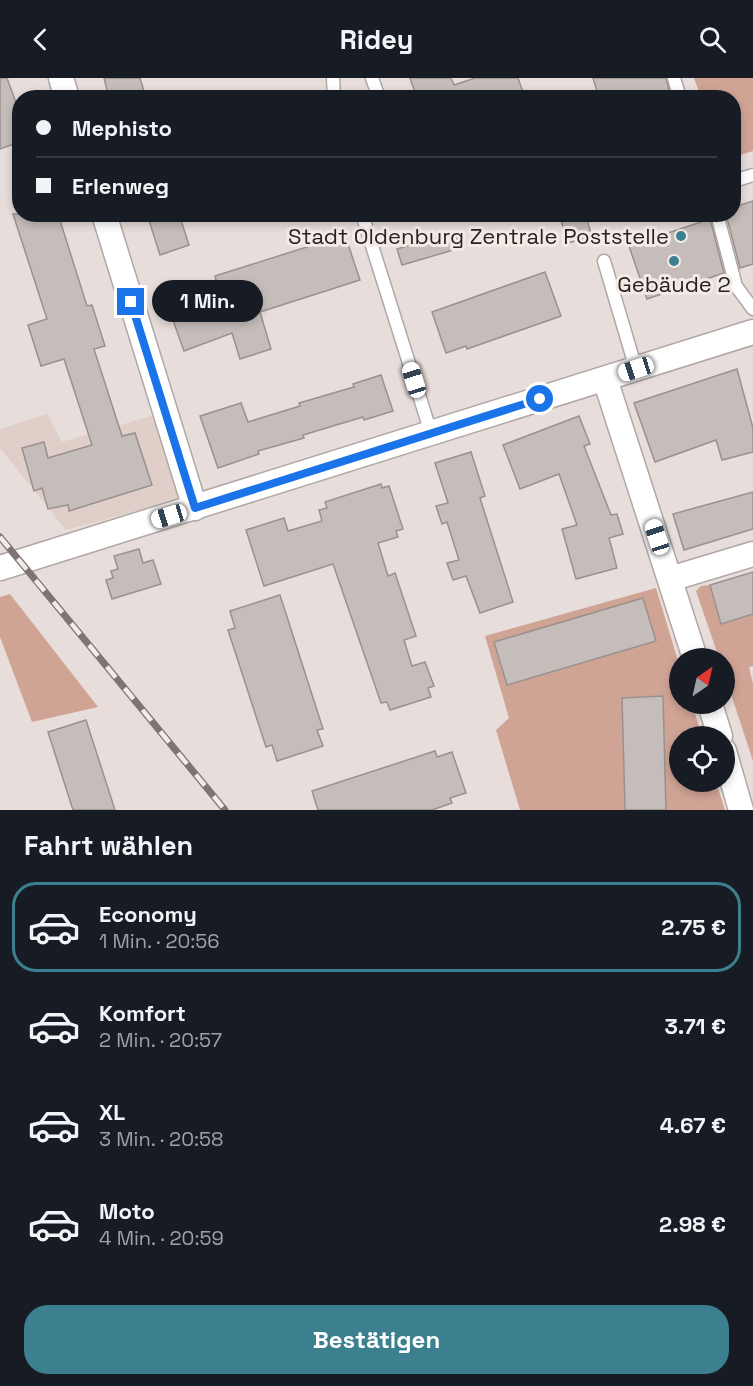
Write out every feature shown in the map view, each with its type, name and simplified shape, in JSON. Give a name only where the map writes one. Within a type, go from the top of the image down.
[{"type":"street","points":[[106,222],[195,508]]},
{"type":"street","points":[[0,568],[753,332]]},
{"type":"street","points":[[605,379],[692,648]]},
{"type":"street","points":[[670,579],[753,554]]},
{"type":"street","points":[[735,789],[741,810]]},
{"type":"lane","points":[[365,222],[431,433]]},
{"type":"lane","points":[[719,222],[736,286],[753,309]]},
{"type":"lane","points":[[604,261],[636,369]]},
{"type":"shaded area","points":[[694,78],[753,78],[753,151],[741,155],[741,90],[698,90]]},
{"type":"shaded area","points":[[165,412],[192,496],[66,530],[0,448],[0,429],[47,414],[62,442]]},
{"type":"shaded area","points":[[710,585],[721,624],[753,614],[753,666],[749,667],[753,684],[753,761],[735,706],[735,648],[716,648],[696,591],[701,586]]},
{"type":"shaded area","points":[[656,588],[674,648],[669,648],[669,714],[695,714],[699,726],[669,726],[669,792],[719,792],[725,810],[666,810],[662,696],[622,698],[625,810],[520,810],[496,730],[509,718],[485,636]],"holes":[[[643,598],[656,641],[507,685],[494,642]]]},
{"type":"shaded area","points":[[10,594],[98,707],[32,722],[0,637],[0,597]]},
{"type":"building","points":[[0,78],[7,78],[12,92],[12,145],[0,149]]},
{"type":"building","points":[[104,78],[140,78],[144,90],[107,90]]},
{"type":"building","points":[[410,78],[451,78],[454,85],[475,78],[518,78],[522,90],[414,90]]},
{"type":"building","points":[[593,78],[666,78],[669,90],[597,90]]},
{"type":"building","points":[[753,201],[753,264],[740,268],[728,222],[741,222],[741,205]]},
{"type":"building","points":[[16,222],[61,222],[87,306],[92,305],[105,346],[94,349],[122,436],[135,433],[152,485],[69,511],[68,505],[48,509],[42,488],[34,491],[22,448],[44,442],[48,458],[92,445],[64,359],[41,366],[28,325],[47,319]]},
{"type":"building","points":[[150,222],[182,222],[189,245],[160,255]]},
{"type":"building","points":[[561,222],[588,222],[592,236],[568,243]]},
{"type":"building","name":"Gebäude 2","points":[[701,222],[711,222],[724,273],[647,299],[629,246]]},
{"type":"building","points":[[455,232],[460,248],[402,265],[397,249]]},
{"type":"building","points":[[345,235],[360,280],[260,312],[271,349],[240,359],[232,333],[184,351],[169,309],[181,305],[177,294],[216,280],[215,276]]},
{"type":"building","points":[[545,272],[561,316],[467,349],[466,346],[446,353],[432,312]]},
{"type":"building","points":[[737,369],[753,428],[753,452],[722,460],[716,440],[655,462],[634,403]]},
{"type":"building","points":[[381,375],[393,411],[364,420],[363,417],[303,435],[304,438],[258,451],[259,454],[218,468],[200,416],[241,403],[248,422],[300,406],[299,403],[354,387],[353,384]]},
{"type":"building","points":[[579,416],[590,444],[584,446],[611,515],[617,514],[623,534],[609,538],[617,568],[576,579],[562,529],[577,525],[559,474],[520,489],[503,445]]},
{"type":"building","points":[[471,452],[485,496],[480,498],[513,602],[480,613],[466,576],[453,580],[447,563],[459,560],[447,522],[442,524],[436,506],[448,503],[435,463]]},
{"type":"building","points":[[381,484],[382,488],[389,486],[403,529],[396,531],[398,537],[378,543],[388,576],[395,573],[416,636],[404,640],[412,666],[425,662],[434,686],[428,688],[431,697],[390,710],[387,702],[381,703],[333,564],[264,586],[246,530],[284,518],[288,531],[322,521],[319,510],[327,508],[325,502]]},
{"type":"building","points":[[753,492],[753,529],[684,550],[673,514]]},
{"type":"building","points":[[139,549],[143,563],[153,560],[161,584],[112,599],[106,580],[113,578],[111,571],[118,569],[114,556]]},
{"type":"building","points":[[753,572],[753,614],[721,624],[710,585]]},
{"type":"building","points":[[280,595],[323,729],[317,730],[323,746],[277,761],[272,745],[266,747],[228,630],[235,628],[230,611]]},
{"type":"building","points":[[643,598],[656,641],[507,685],[494,642]]},
{"type":"building","points":[[663,696],[666,810],[625,810],[622,698]]},
{"type":"building","points":[[86,720],[115,810],[73,810],[48,732]]},
{"type":"building","points":[[435,751],[437,757],[452,752],[466,793],[450,798],[452,803],[432,810],[318,810],[312,791]]},
{"type":"railway","points":[[0,537],[225,810]]},
{"type":"place","name":"Stadt Oldenburg Zentrale Poststelle","points":[[681,236]]},
{"type":"place","name":"Gebäude 2","points":[[674,261]]},
{"type":"route","points":[[131,302],[195,508],[540,399]]}]
